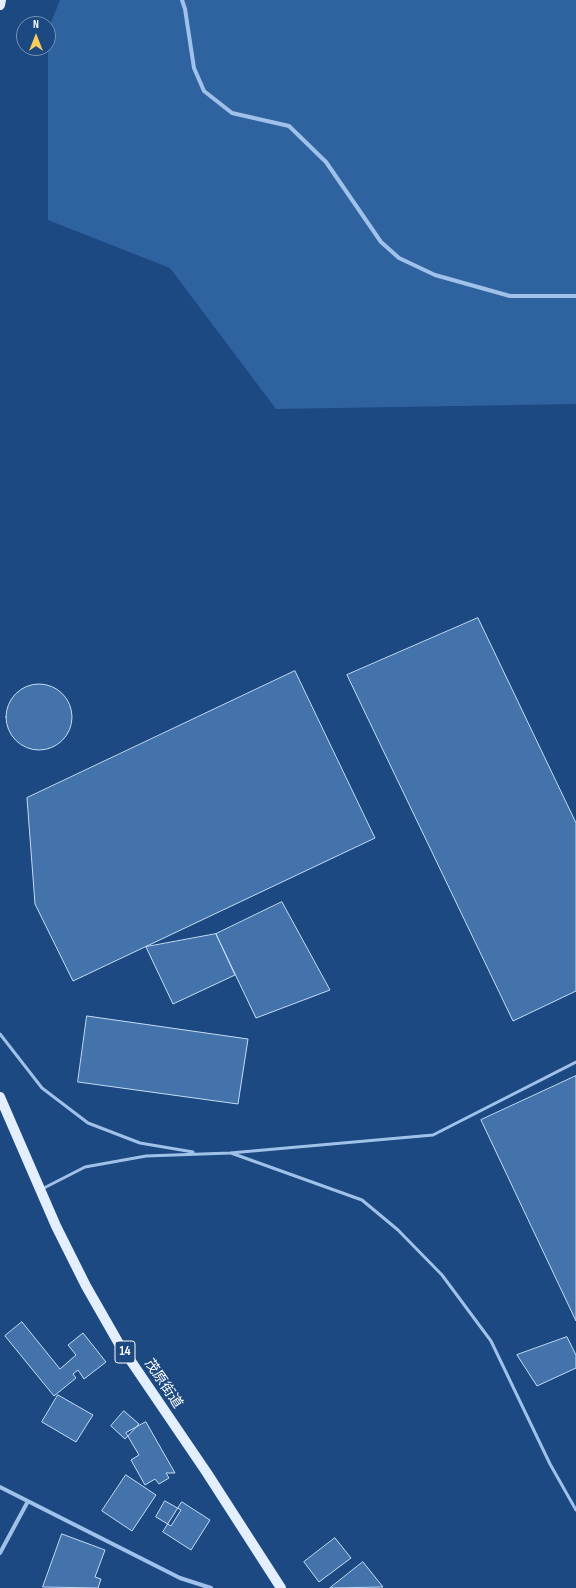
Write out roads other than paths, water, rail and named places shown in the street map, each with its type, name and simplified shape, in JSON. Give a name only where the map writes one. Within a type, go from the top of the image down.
[{"type":"main road","points":[[0,5],[1,0]]},
{"type":"main road","name":"茂原街道","points":[[0,1097],[40,1190],[86,1286],[118,1342],[208,1473],[281,1588]]},
{"type":"street","points":[[182,0],[185,9],[194,68],[204,91],[232,112],[288,126],[326,162],[381,242],[399,258],[435,275],[510,296],[576,296]]},
{"type":"street","points":[[0,1488],[27,1503],[60,1517],[180,1578],[211,1588]]},
{"type":"street","points":[[0,1553],[27,1503]]},
{"type":"lane","points":[[0,1034],[42,1088],[88,1123],[140,1144],[201,1153]]},
{"type":"lane","points":[[40,1190],[85,1167],[146,1156],[230,1153],[432,1135],[576,1062]]},
{"type":"lane","points":[[230,1153],[362,1200],[398,1230],[442,1275],[491,1341],[550,1464],[576,1510]]}]
